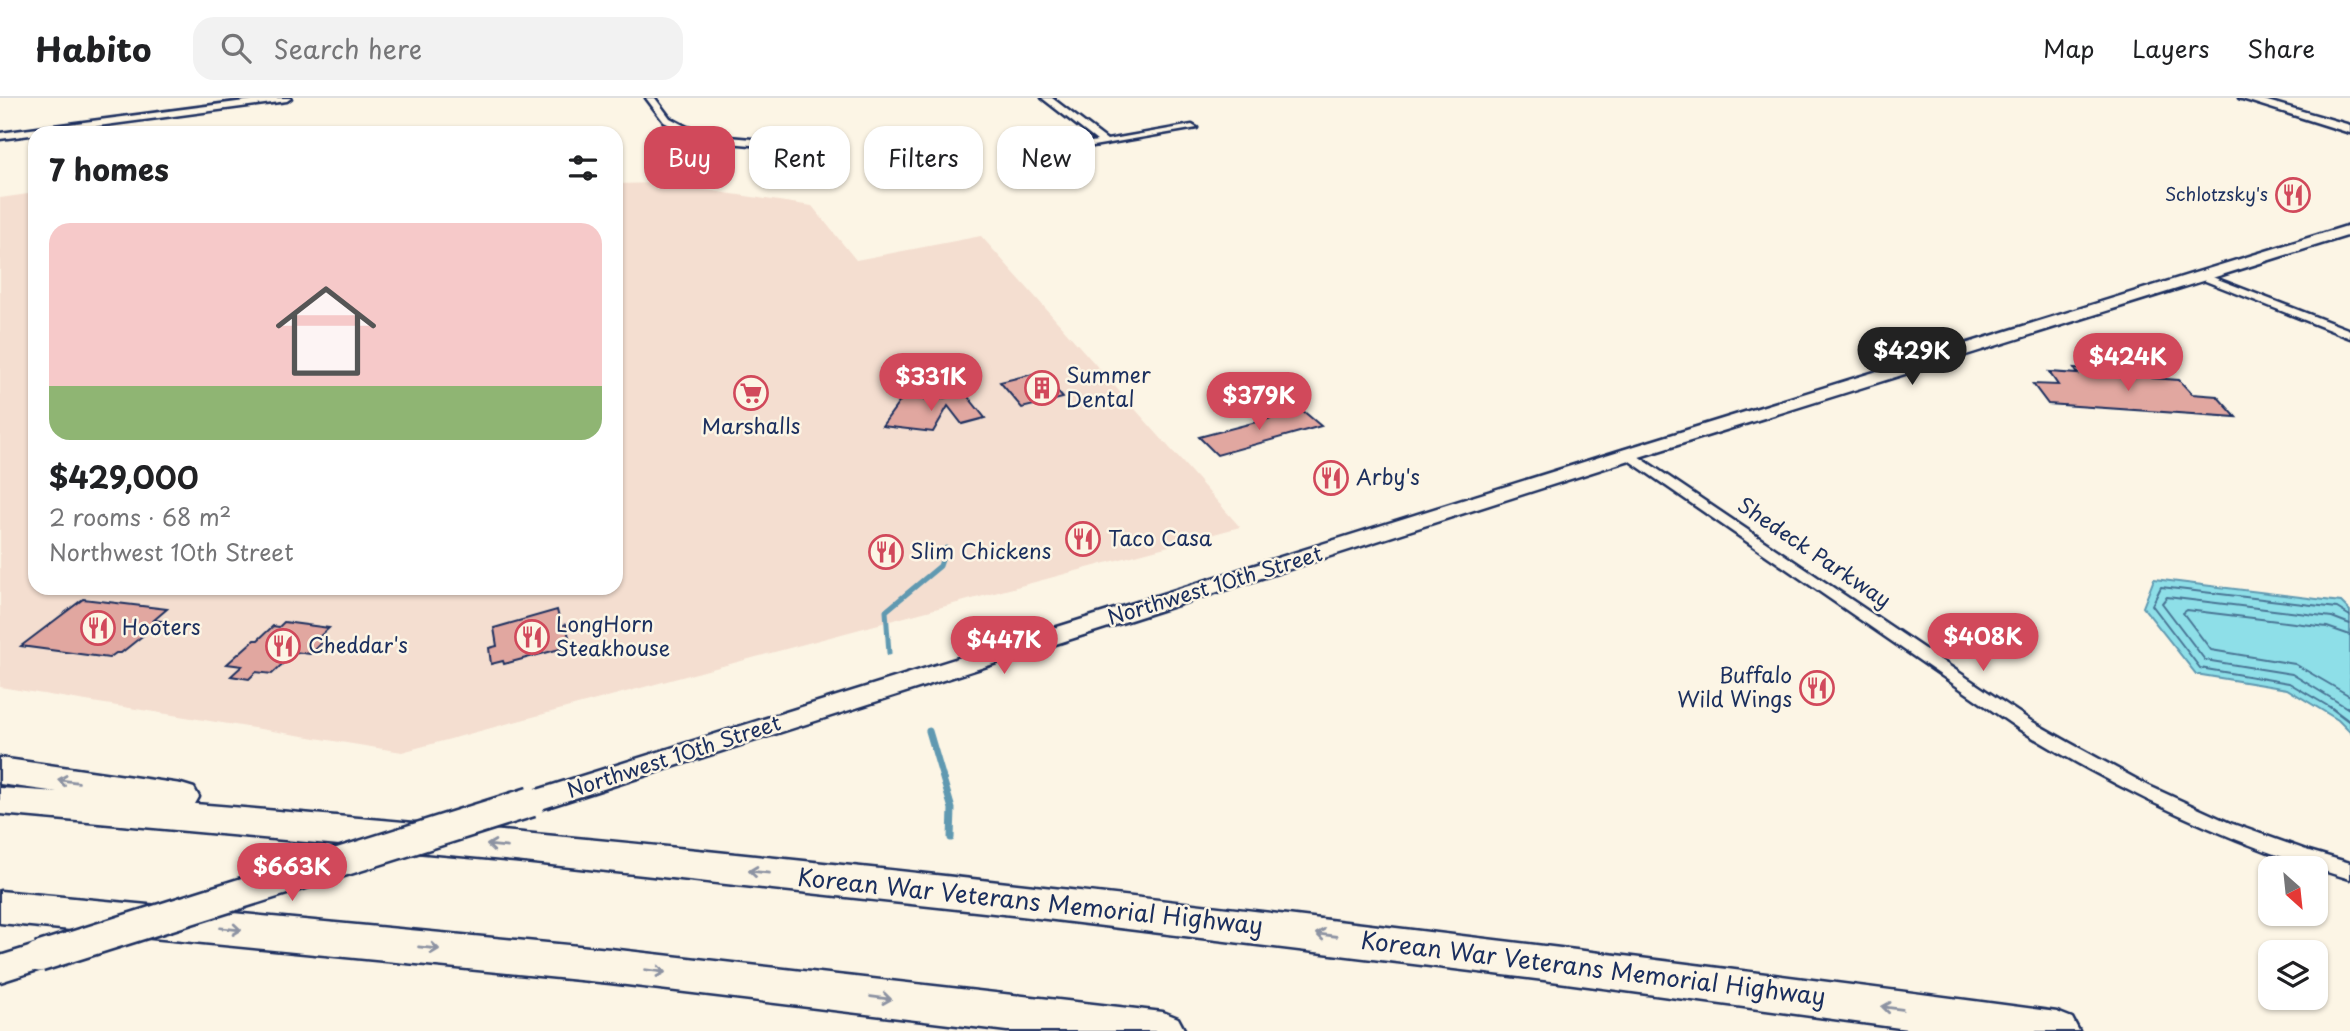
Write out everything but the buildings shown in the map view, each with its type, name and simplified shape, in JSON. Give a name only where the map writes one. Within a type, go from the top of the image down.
[{"type":"highway","points":[[0,771],[233,804],[328,827]]},
{"type":"highway","name":"Korean War Veterans Memorial Highway","points":[[0,801],[328,827],[710,866],[1397,943],[2057,1031]]},
{"type":"highway","points":[[0,906],[610,966],[1163,1031]]},
{"type":"main road","name":"Northwest 10th Street","points":[[0,968],[1629,454],[2350,230]]},
{"type":"street","points":[[76,126],[287,98]]},
{"type":"street","points":[[650,98],[667,120],[684,129],[729,140],[749,142]]},
{"type":"street","points":[[1046,98],[1105,143]]},
{"type":"street","points":[[2245,98],[2350,129]]},
{"type":"street","points":[[1095,145],[1192,128]]},
{"type":"street","points":[[0,136],[28,132]]},
{"type":"street","points":[[2202,276],[2350,334]]},
{"type":"street","name":"Shedeck Parkway","points":[[1629,454],[2014,718],[2083,761],[2151,797],[2231,832],[2307,860],[2350,871]]},
{"type":"shaded area","points":[[644,183],[644,189],[699,189],[812,206],[856,260],[981,236],[1240,527],[402,752],[0,687],[0,198],[28,194],[28,595],[623,595],[623,184]]},
{"type":"water","points":[[2154,579],[2341,602],[2350,611],[2350,732],[2338,720],[2287,689],[2196,674],[2143,607]]},
{"type":"waterway","points":[[889,653],[886,611],[940,566],[946,548]]},
{"type":"waterway","points":[[929,731],[952,809],[951,838]]},
{"type":"place","name":"Schlotzsky's","points":[[2293,195]]},
{"type":"place","name":"Summer Dental","points":[[1042,388]]},
{"type":"place","name":"Marshalls","points":[[751,393]]},
{"type":"place","name":"Arby's","points":[[1331,478]]},
{"type":"place","name":"Taco Casa","points":[[1083,539]]},
{"type":"place","name":"Slim Chickens","points":[[886,552]]},
{"type":"place","name":"Hooters","points":[[98,628]]},
{"type":"place","name":"LongHorn Steakhouse","points":[[532,637]]},
{"type":"place","name":"Cheddar's","points":[[283,646]]},
{"type":"place","name":"Buffalo Wild Wings","points":[[1817,688]]}]
